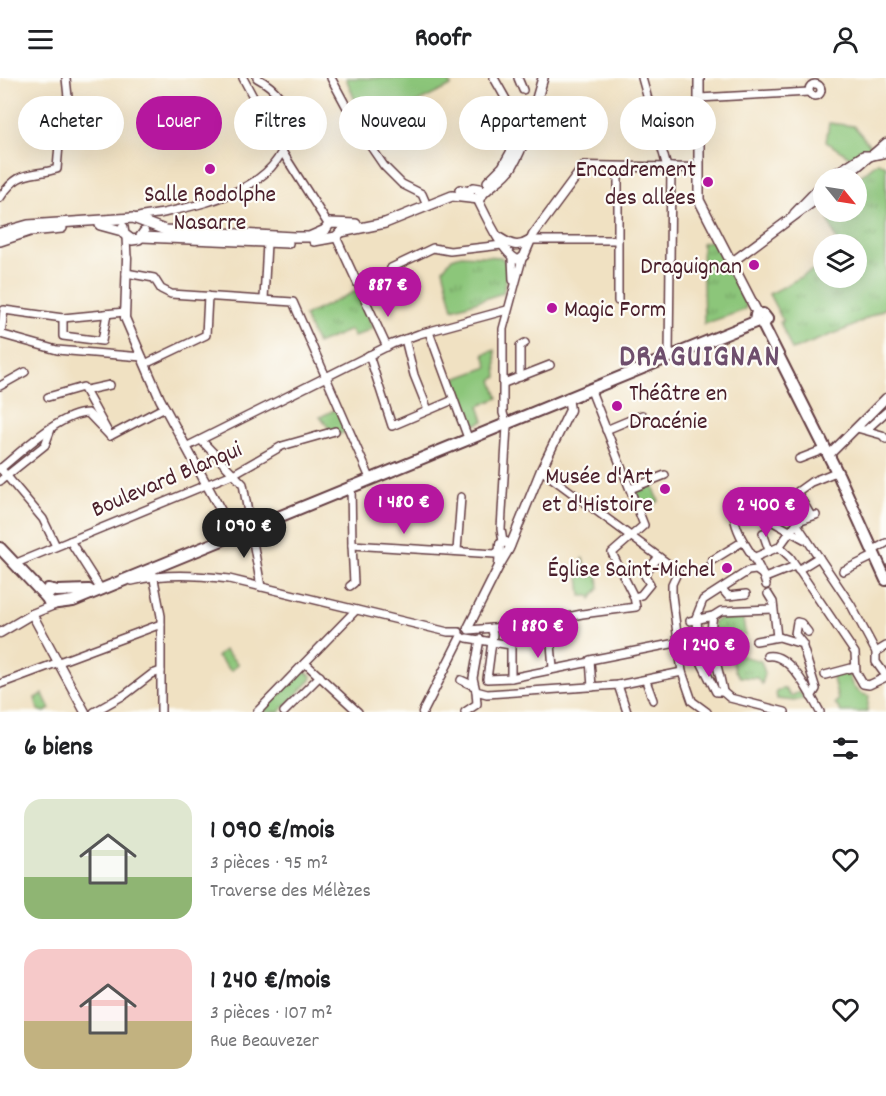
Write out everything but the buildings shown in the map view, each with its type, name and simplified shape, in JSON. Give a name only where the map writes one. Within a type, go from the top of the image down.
[{"type":"main road","points":[[531,96],[537,78]]},
{"type":"main road","points":[[0,241],[20,233],[106,225],[131,236],[267,243],[307,242],[333,230],[385,223],[452,196],[475,194],[511,169],[543,78]]},
{"type":"main road","points":[[699,78],[699,96]]},
{"type":"main road","points":[[475,194],[508,161],[512,150]]},
{"type":"main road","points":[[698,150],[699,200],[836,472],[886,580]]},
{"type":"main road","points":[[0,233],[28,225],[135,220],[165,230],[309,237],[378,219],[450,191],[475,194]]},
{"type":"main road","points":[[131,236],[135,220]]},
{"type":"main road","points":[[131,236],[145,230],[135,220]]},
{"type":"main road","points":[[0,548],[30,582],[52,597],[101,588],[152,572],[233,533],[758,320]]},
{"type":"street","points":[[0,198],[11,183],[26,174],[57,169],[61,120],[68,98],[66,78]]},
{"type":"street","points":[[331,78],[358,128],[384,166],[402,184],[422,194],[425,201]]},
{"type":"street","points":[[494,78],[504,96]]},
{"type":"street","points":[[518,78],[523,90]]},
{"type":"street","points":[[642,78],[669,167],[669,357]]},
{"type":"street","points":[[242,79],[283,153],[333,230],[387,346]]},
{"type":"street","points":[[135,220],[220,199],[252,184],[283,153],[289,123],[287,115],[275,90],[260,79]]},
{"type":"street","points":[[716,97],[808,92],[815,96],[820,93],[820,87],[816,81]]},
{"type":"street","points":[[856,168],[871,156],[885,149]]},
{"type":"street","points":[[843,168],[863,155],[871,156]]},
{"type":"street","points":[[505,547],[501,534],[505,486],[506,422],[503,413],[506,382],[503,329],[513,288],[517,252],[530,240],[584,166],[698,168]]},
{"type":"street","points":[[618,167],[618,301]]},
{"type":"street","points":[[475,194],[501,242],[517,252]]},
{"type":"street","points":[[732,262],[797,211],[813,194]]},
{"type":"street","points":[[768,234],[813,202]]},
{"type":"street","points":[[131,236],[127,258],[124,312],[165,407],[233,533]]},
{"type":"street","points":[[530,240],[618,240]]},
{"type":"street","points":[[363,291],[389,279],[391,268],[433,248],[450,251],[501,242]]},
{"type":"street","points":[[264,298],[267,243]]},
{"type":"street","points":[[126,273],[154,278],[161,288],[171,294],[264,298],[293,302],[370,478]]},
{"type":"street","points":[[124,312],[63,318],[4,310],[0,334],[57,350],[143,360],[206,335],[208,296]]},
{"type":"street","points":[[186,447],[387,346],[507,310]]},
{"type":"street","points":[[63,318],[63,336],[102,341],[108,314]]},
{"type":"street","points":[[429,332],[468,438]]},
{"type":"street","points":[[405,339],[414,375],[428,410]]},
{"type":"street","points":[[520,377],[520,346],[525,343]]},
{"type":"street","points":[[369,356],[392,426],[453,400]]},
{"type":"street","points":[[506,382],[550,365]]},
{"type":"street","points":[[0,386],[25,372]]},
{"type":"street","points":[[87,390],[110,385]]},
{"type":"street","points":[[48,398],[83,387],[87,390],[112,436]]},
{"type":"street","points":[[161,712],[161,624],[152,572],[193,575],[261,587],[448,632],[465,633],[494,627],[531,625],[582,614],[636,607],[634,597],[612,553],[644,525],[590,388]]},
{"type":"street","points":[[423,712],[499,566],[505,547],[514,533],[570,410],[568,398]]},
{"type":"street","points":[[861,429],[886,398]]},
{"type":"street","points":[[56,546],[43,519],[0,468],[51,429],[70,417],[88,413],[94,406]]},
{"type":"street","points":[[112,436],[165,407]]},
{"type":"street","points":[[799,459],[827,455],[886,412]]},
{"type":"street","points":[[88,413],[112,436]]},
{"type":"street","points":[[606,430],[642,415]]},
{"type":"street","points":[[0,481],[45,446],[51,429]]},
{"type":"street","points":[[861,429],[886,440]]},
{"type":"street","name":"Boulevard Blanqui","points":[[14,564],[235,473],[282,446],[335,431]]},
{"type":"street","points":[[201,440],[235,473],[243,484],[261,587]]},
{"type":"street","points":[[542,470],[678,571],[672,584],[676,641],[682,672],[692,701],[707,712]]},
{"type":"street","points":[[753,558],[779,547],[798,521],[813,516],[797,492],[812,482],[836,472]]},
{"type":"street","points":[[630,489],[665,475]]},
{"type":"street","points":[[350,586],[354,583],[351,485]]},
{"type":"street","points":[[457,551],[461,497]]},
{"type":"street","points":[[734,516],[742,542],[765,580]]},
{"type":"street","points":[[779,547],[797,568],[855,653],[858,677],[866,686],[886,676],[876,662],[876,652],[851,604],[806,540],[798,521]]},
{"type":"street","points":[[775,523],[806,540]]},
{"type":"street","points":[[763,533],[769,550]]},
{"type":"street","points":[[70,541],[101,588]]},
{"type":"street","points":[[711,561],[742,542]]},
{"type":"street","points":[[843,571],[873,554],[886,543]]},
{"type":"street","points":[[352,544],[495,554],[505,547]]},
{"type":"street","points":[[634,597],[641,595],[650,584],[644,574],[659,557]]},
{"type":"street","points":[[765,580],[819,557]]},
{"type":"street","points":[[723,692],[716,692],[703,669],[692,621],[703,600],[748,572],[756,570],[765,580]]},
{"type":"street","points":[[723,590],[726,595],[746,594]]},
{"type":"street","points":[[768,594],[773,602],[777,637]]},
{"type":"street","points":[[732,596],[733,610]]},
{"type":"street","points":[[0,633],[32,614],[52,608],[52,597]]},
{"type":"street","points":[[674,621],[692,621],[713,616],[721,610],[773,609]]},
{"type":"street","points":[[256,712],[356,610]]},
{"type":"street","points":[[32,614],[85,712]]},
{"type":"street","points":[[713,616],[713,657],[719,668],[723,692],[730,698],[785,712]]},
{"type":"street","points":[[805,648],[795,634],[796,622],[801,623],[808,632]]},
{"type":"street","points":[[0,684],[161,624]]},
{"type":"street","points":[[494,627],[487,680],[511,678],[676,641]]},
{"type":"street","points":[[465,633],[480,639],[511,645],[511,678]]},
{"type":"street","points":[[756,641],[777,637],[791,639],[802,644],[816,689],[811,697]]},
{"type":"street","points":[[465,712],[477,704],[475,685],[480,639]]},
{"type":"street","points":[[551,644],[553,668]]},
{"type":"street","points":[[876,652],[886,646]]},
{"type":"street","points":[[767,656],[777,657],[791,666],[820,712]]},
{"type":"street","points":[[590,661],[591,687]]},
{"type":"street","points":[[305,663],[358,712]]},
{"type":"street","points":[[825,675],[855,667]]},
{"type":"street","points":[[94,712],[126,694],[152,674],[161,671]]},
{"type":"street","points":[[461,680],[475,685],[487,694],[618,685],[682,672]]},
{"type":"street","points":[[284,712],[320,676]]},
{"type":"street","points":[[646,681],[653,700]]},
{"type":"street","points":[[618,685],[627,712]]},
{"type":"green space","points":[[346,78],[448,78],[451,86],[431,96],[353,96]]},
{"type":"green space","points":[[829,123],[854,126],[872,148],[853,159],[826,142]]},
{"type":"green space","points":[[878,162],[886,166],[886,308],[851,327],[792,350],[780,322],[783,321],[769,294],[813,270],[813,288],[867,288],[867,234],[834,234],[829,222],[867,222],[867,171]]},
{"type":"green space","points":[[713,240],[746,305],[745,310],[704,324],[702,243]]},
{"type":"green space","points":[[461,255],[501,257],[509,267],[503,293],[453,309],[443,269],[452,258]]},
{"type":"green space","points":[[356,291],[373,328],[354,337],[350,330],[317,344],[304,316]]},
{"type":"green space","points":[[495,350],[497,377],[492,380],[498,398],[479,406],[484,421],[470,427],[452,380],[488,367],[484,354]]},
{"type":"green space","points":[[338,408],[347,431],[335,436],[320,417]]},
{"type":"green space","points":[[652,483],[659,501],[641,514],[632,491]]},
{"type":"green space","points":[[583,559],[589,575],[598,575],[599,588],[591,599],[590,596],[581,596],[579,576]]},
{"type":"green space","points":[[736,614],[742,615],[746,636],[737,633],[728,638],[721,630],[714,630],[713,622],[722,618],[732,619]]},
{"type":"green space","points":[[736,634],[738,655],[761,661],[765,673],[762,684],[757,678],[740,677],[735,671],[727,641]]},
{"type":"green space","points":[[224,650],[238,664],[231,671],[217,657]]},
{"type":"green space","points":[[302,670],[312,676],[311,680],[279,712],[261,712]]},
{"type":"green space","points":[[849,671],[854,687],[860,693],[869,696],[867,712],[841,712],[835,703],[838,700],[832,674]]},
{"type":"green space","points":[[784,688],[791,696],[799,692],[805,698],[794,701],[777,699],[776,692]]},
{"type":"green space","points":[[43,694],[50,709],[45,712],[38,710],[35,698]]},
{"type":"place","name":"Salle Rodolphe Nasarre","points":[[210,169]]},
{"type":"place","name":"Encadrement des allées","points":[[708,182]]},
{"type":"place","name":"Draguignan","points":[[754,265]]},
{"type":"place","name":"Magic Form","points":[[552,308]]},
{"type":"place","name":"Théâtre en Dracénie","points":[[617,406]]},
{"type":"place","name":"Musée d'Art et d'Histoire","points":[[665,489]]},
{"type":"place","name":"Église Saint-Michel","points":[[727,568]]},
{"type":"district","name":"DRAGUIGNAN","points":[[700,355]]}]
